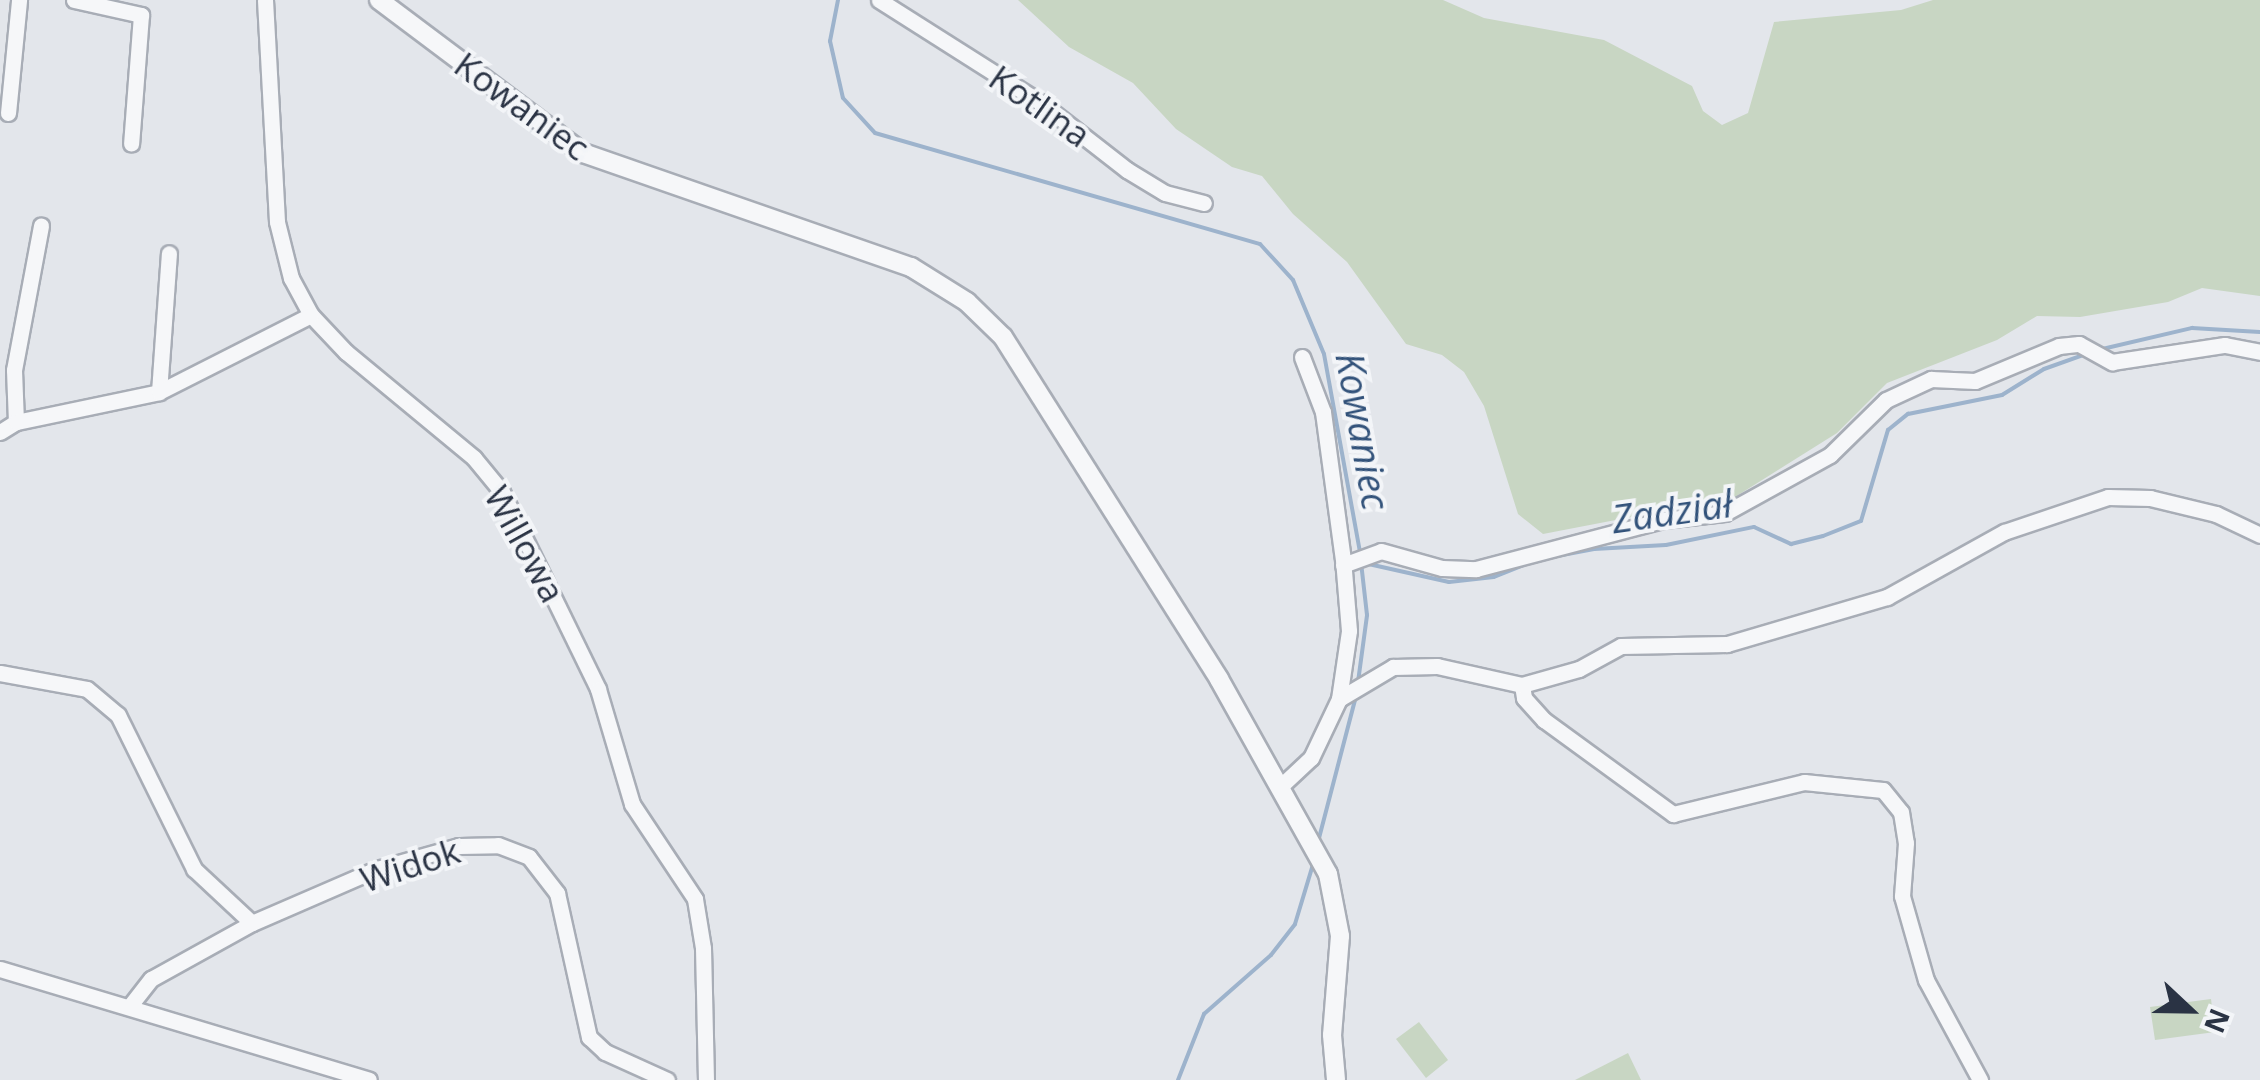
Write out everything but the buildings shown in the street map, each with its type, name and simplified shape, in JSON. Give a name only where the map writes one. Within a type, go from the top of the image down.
[{"type":"street","points":[[8,113],[20,0]]},
{"type":"street","points":[[74,0],[141,14],[131,144]]},
{"type":"street","name":"Willowa","points":[[266,0],[277,222],[291,278],[311,314],[358,363],[474,458],[502,492],[598,689],[632,804],[695,899],[704,948],[706,1080]]},
{"type":"street","name":"Kowaniec","points":[[379,0],[582,153],[894,260],[967,302],[1016,354],[1282,784],[1328,874],[1340,936],[1332,1035],[1336,1080]]},
{"type":"street","name":"Kotlina","points":[[879,0],[1041,103],[1127,170],[1166,193],[1204,204]]},
{"type":"street","points":[[16,422],[14,370],[41,226]]},
{"type":"street","points":[[159,392],[155,371],[169,253]]},
{"type":"street","points":[[0,432],[16,422],[159,392],[311,314]]},
{"type":"street","points":[[1344,565],[1381,551],[1442,568],[1476,569],[1662,520],[1725,514],[1830,455],[1886,400],[1930,378],[1976,380],[2059,346],[2123,362],[2225,345],[2260,352]]},
{"type":"street","points":[[1282,784],[1311,758],[1344,695],[1349,630],[1344,565],[1322,412],[1302,357]]},
{"type":"street","points":[[1344,695],[1371,674],[1437,666],[1522,685],[1578,669],[1621,646],[1727,644],[1887,596],[2004,532],[2108,497],[2166,502],[2260,535]]},
{"type":"street","points":[[0,673],[88,689],[118,715],[194,869],[252,923]]},
{"type":"street","points":[[1522,685],[1524,698],[1544,720],[1673,814],[1804,782],[1883,790],[1901,812],[1906,843],[1902,896],[1926,980],[1980,1080]]},
{"type":"street","name":"Widok","points":[[129,1008],[150,979],[252,923],[377,869],[459,846],[514,848],[540,868],[561,904],[589,1037],[605,1052],[667,1080]]},
{"type":"street","points":[[0,968],[368,1080]]},
{"type":"green space","points":[[1018,0],[1443,0],[1484,18],[1604,40],[1692,86],[1703,111],[1722,125],[1748,113],[1774,22],[1901,10],[1933,0],[2260,0],[2260,296],[2202,288],[2168,302],[2080,317],[2037,316],[1997,340],[1887,383],[1837,433],[1735,497],[1543,534],[1518,514],[1484,406],[1464,372],[1442,355],[1406,344],[1347,262],[1293,214],[1262,176],[1232,167],[1176,129],[1133,83],[1069,47]]},
{"type":"green space","points":[[2211,999],[2215,1032],[2155,1040],[2150,1007]]},
{"type":"green space","points":[[1419,1022],[1448,1060],[1426,1078],[1396,1039]]},
{"type":"green space","points":[[1628,1053],[1641,1080],[1575,1080]]},
{"type":"waterway","name":"Kowaniec","points":[[838,0],[830,41],[843,98],[875,133],[1260,244],[1293,280],[1324,354],[1360,553]]},
{"type":"waterway","name":"Zadział","points":[[2098,350],[2192,328],[2260,332]]},
{"type":"waterway","name":"Zadział","points":[[1364,563],[1449,582],[1494,577],[1536,560],[1594,549],[1666,545],[1754,527],[1791,544],[1823,536],[1861,521],[1888,430],[1908,414],[2002,395],[2044,369],[2089,353]]},
{"type":"waterway","name":"Kowaniec","points":[[1358,682],[1367,615],[1361,562]]},
{"type":"waterway","name":"Kowaniec","points":[[1318,842],[1356,696]]},
{"type":"waterway","name":"Kowaniec","points":[[1178,1080],[1204,1014],[1271,955],[1295,924],[1314,861]]}]
